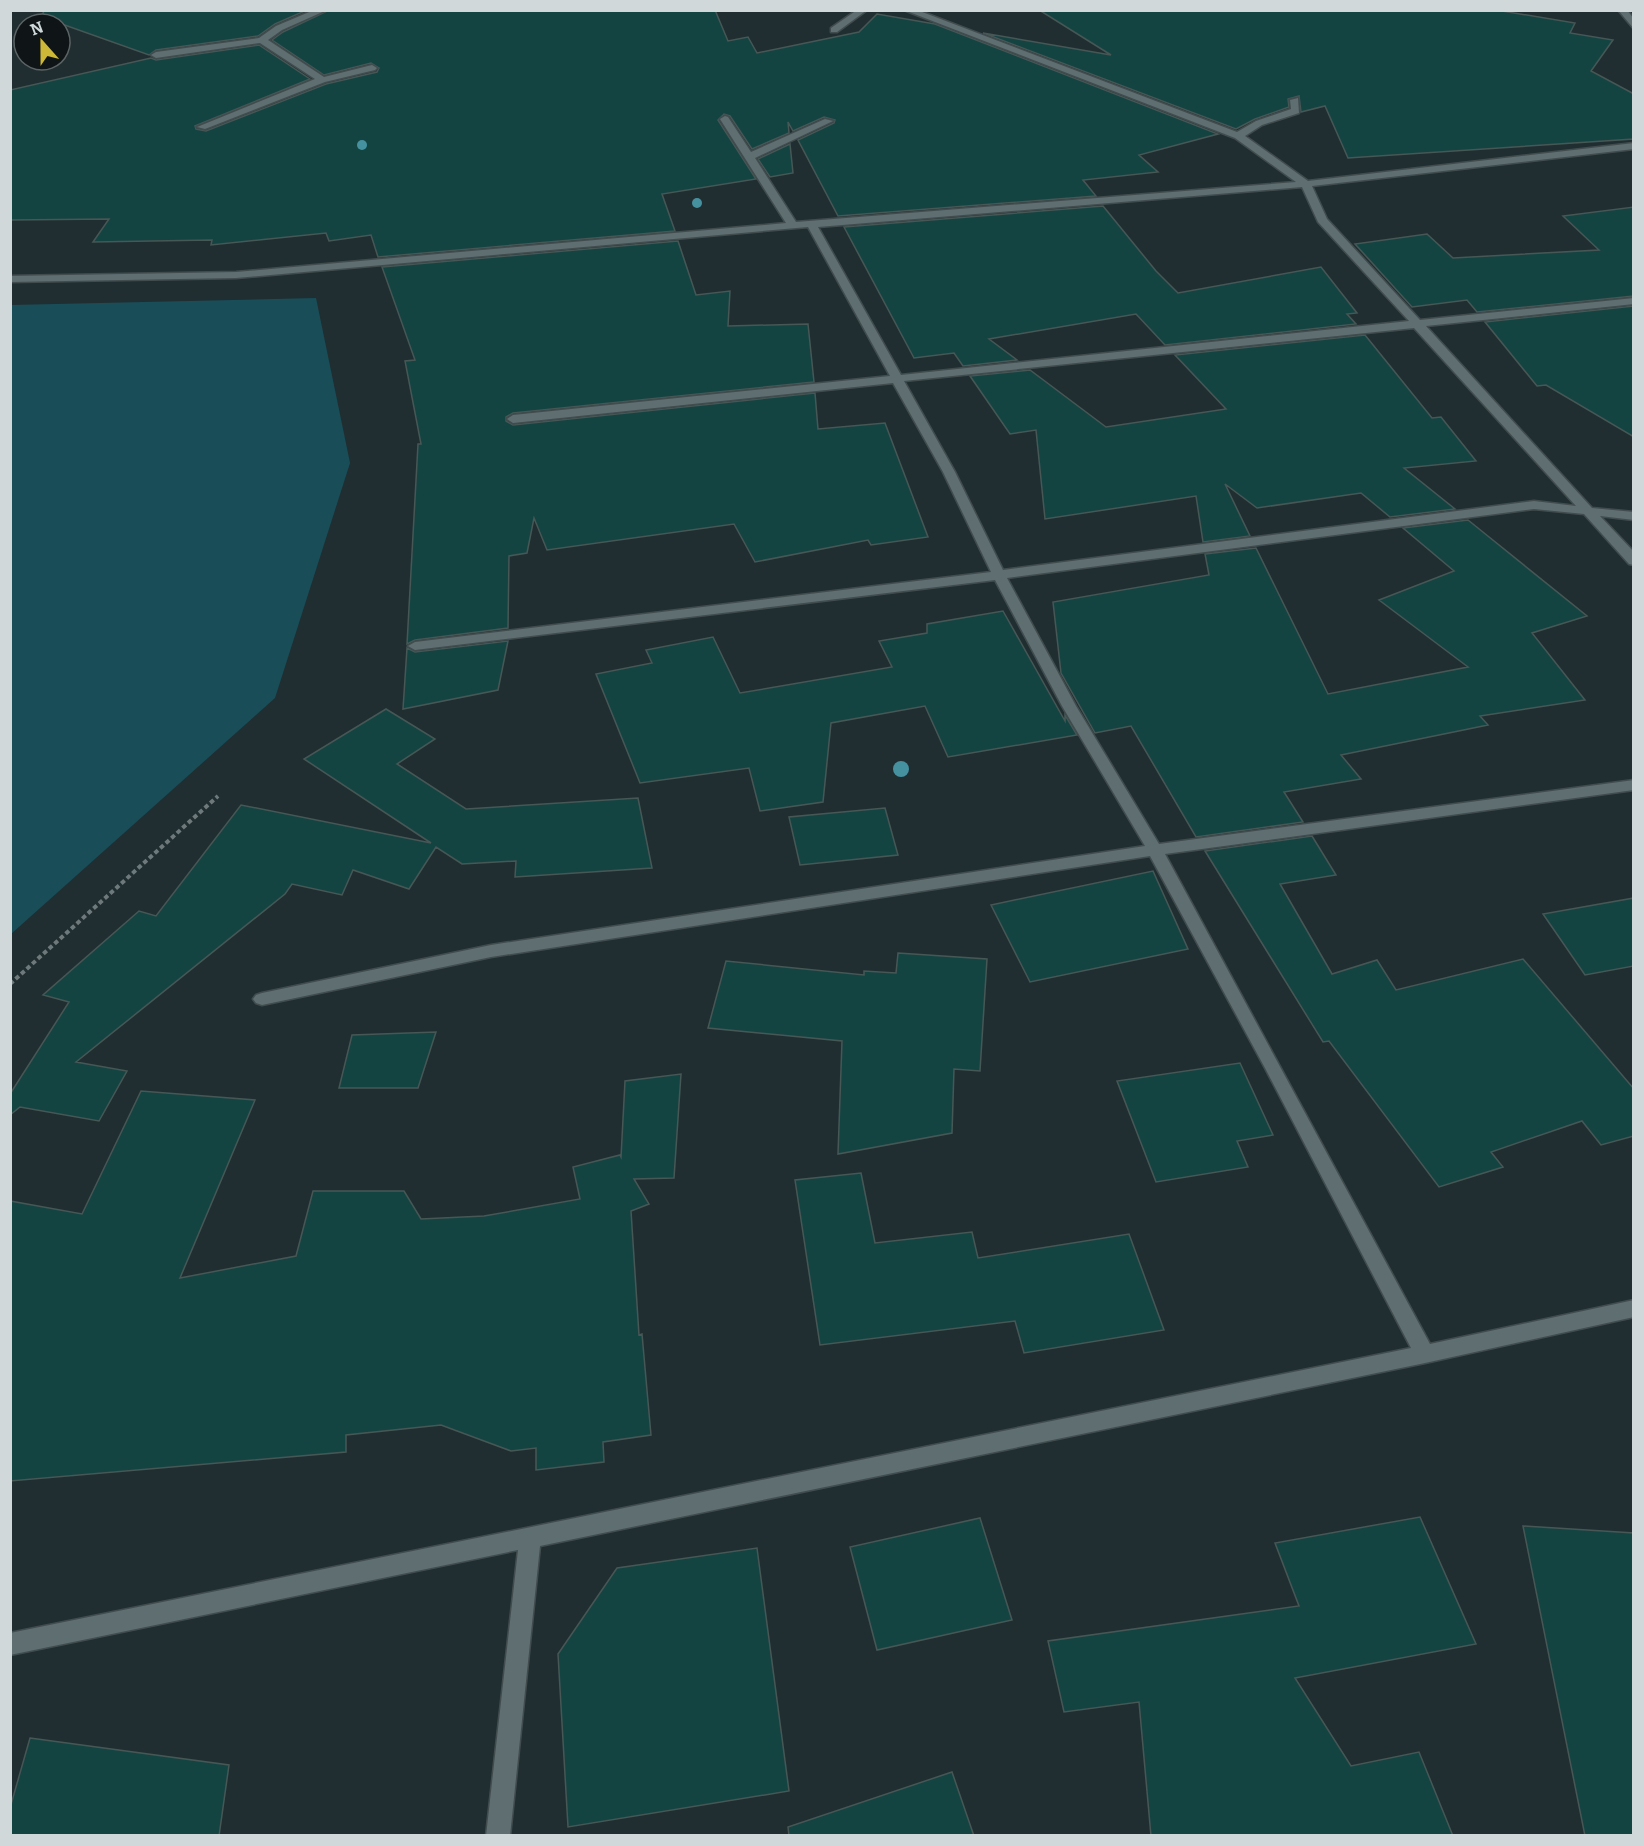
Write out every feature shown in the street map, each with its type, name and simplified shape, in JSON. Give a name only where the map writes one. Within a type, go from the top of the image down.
[{"type":"street","points":[[156,55],[262,40],[279,28],[323,10]]},
{"type":"street","points":[[834,30],[863,10]]},
{"type":"street","points":[[908,10],[1238,136],[1306,184],[1322,220],[1634,561]]},
{"type":"street","points":[[1622,10],[1634,26]]},
{"type":"street","points":[[262,40],[322,80]]},
{"type":"street","points":[[202,127],[322,80],[372,68]]},
{"type":"street","points":[[1238,136],[1259,123],[1296,111],[1295,100]]},
{"type":"street","points":[[725,119],[793,226]]},
{"type":"street","points":[[750,156],[828,121]]},
{"type":"street","points":[[10,279],[236,275],[318,269],[812,224],[1306,184],[1634,146]]},
{"type":"street","points":[[812,224],[949,472],[999,575],[1069,706],[1155,850],[1274,1068],[1425,1354]]},
{"type":"street","points":[[513,419],[1634,301]]},
{"type":"street","points":[[415,646],[999,575],[1534,505],[1634,516]]},
{"type":"street","points":[[262,999],[491,951],[1155,850],[1634,785]]},
{"type":"street","points":[[10,1644],[1425,1354],[1634,1308]]},
{"type":"street","points":[[498,1836],[530,1538]]},
{"type":"path","points":[[10,984],[218,796]]},
{"type":"shaded area","points":[[316,298],[350,463],[275,698],[11,934],[11,305]]},
{"type":"building","points":[[44,10],[307,10],[275,24],[258,36],[156,50],[149,55],[72,28],[72,12],[43,12]]},
{"type":"building","points":[[329,10],[715,10],[728,41],[748,37],[757,53],[859,32],[877,14],[935,24],[1218,134],[1139,155],[1158,172],[1083,180],[1096,196],[838,216],[798,140],[834,123],[835,120],[824,117],[793,131],[788,122],[789,133],[752,149],[730,116],[724,114],[718,120],[756,179],[662,194],[675,231],[378,257],[371,235],[329,241],[326,233],[211,245],[212,240],[93,242],[109,219],[10,220],[10,90],[151,58],[156,60],[259,45],[310,79],[195,126],[196,129],[206,131],[326,84],[377,72],[379,68],[371,63],[324,75],[272,40],[283,32]]},
{"type":"building","points":[[1039,10],[1496,10],[1575,23],[1570,33],[1613,40],[1591,71],[1634,94],[1634,139],[1348,158],[1325,106],[1301,112],[1299,96],[1288,99],[1289,107],[1255,119],[1236,129],[983,33],[1111,55]]},
{"type":"building","points":[[790,144],[793,173],[770,177],[758,159]]},
{"type":"building","points":[[1103,206],[1156,271],[1178,293],[1321,267],[1357,313],[1347,314],[1356,324],[1165,345],[1136,314],[989,339],[1017,360],[963,366],[954,353],[914,358],[844,227]]},
{"type":"building","points":[[1634,207],[1634,296],[1477,312],[1467,300],[1412,307],[1355,244],[1427,234],[1453,258],[1599,250],[1563,216]]},
{"type":"building","points":[[678,241],[696,295],[730,291],[728,326],[808,324],[814,382],[513,413],[506,417],[506,421],[513,425],[815,393],[818,429],[885,423],[928,537],[871,545],[868,540],[755,562],[734,524],[547,550],[534,518],[527,553],[509,556],[508,628],[415,640],[407,644],[418,444],[421,444],[405,361],[415,360],[382,267]]},
{"type":"building","points":[[1634,306],[1634,437],[1546,385],[1537,386],[1485,322]]},
{"type":"building","points":[[1365,335],[1432,418],[1441,417],[1476,461],[1404,468],[1455,509],[1390,517],[1361,493],[1257,508],[1225,484],[1250,536],[1203,542],[1196,496],[1045,519],[1036,430],[1010,434],[970,376],[1030,370],[1106,427],[1226,409],[1175,355]]},
{"type":"building","points":[[1468,520],[1587,616],[1532,633],[1585,700],[1480,716],[1488,725],[1341,755],[1361,779],[1284,792],[1303,822],[1196,837],[1131,726],[1095,733],[1061,673],[1053,602],[1209,575],[1205,554],[1256,548],[1328,694],[1468,667],[1379,600],[1454,571],[1403,528]]},
{"type":"building","points":[[1003,611],[1065,721],[1065,715],[1077,735],[948,757],[925,706],[831,723],[823,802],[760,811],[749,768],[640,783],[596,674],[652,663],[646,650],[713,637],[740,693],[892,667],[879,641],[927,633],[927,624]]},
{"type":"building","points":[[508,641],[498,690],[403,709],[407,648],[415,652]]},
{"type":"building","points":[[386,709],[435,739],[397,764],[466,809],[638,798],[652,868],[515,877],[516,861],[462,864],[436,847],[409,889],[353,870],[342,895],[292,884],[285,894],[76,1062],[127,1071],[99,1121],[20,1107],[10,1115],[10,1094],[69,1002],[43,995],[139,911],[156,916],[241,805],[431,843],[304,759]]},
{"type":"building","points":[[885,808],[898,855],[800,865],[789,817]]},
{"type":"building","points":[[1312,836],[1336,875],[1280,884],[1332,974],[1377,960],[1396,990],[1523,959],[1634,1089],[1634,1136],[1601,1145],[1582,1121],[1491,1152],[1503,1167],[1439,1187],[1329,1041],[1323,1042],[1205,851]]},
{"type":"building","points":[[1153,871],[1188,949],[1030,982],[991,905]]},
{"type":"building","points":[[1634,898],[1634,966],[1585,975],[1543,914]]},
{"type":"building","points":[[898,953],[987,959],[980,1071],[954,1069],[952,1133],[838,1154],[842,1041],[708,1028],[726,961],[864,975],[864,971],[896,973]]},
{"type":"building","points":[[436,1032],[418,1088],[339,1088],[352,1035]]},
{"type":"building","points":[[1240,1063],[1273,1135],[1237,1141],[1248,1167],[1156,1182],[1117,1081]]},
{"type":"building","points":[[681,1074],[674,1178],[634,1179],[649,1204],[631,1211],[639,1335],[642,1334],[651,1435],[603,1442],[604,1462],[536,1470],[536,1448],[511,1451],[441,1425],[346,1435],[346,1452],[10,1481],[10,1201],[82,1214],[141,1091],[255,1100],[180,1278],[296,1256],[313,1191],[404,1191],[421,1219],[484,1216],[580,1199],[573,1167],[620,1155],[621,1157],[625,1081]]},
{"type":"building","points":[[861,1173],[875,1243],[972,1232],[978,1258],[1129,1234],[1164,1330],[1024,1353],[1015,1321],[820,1345],[795,1180]]},
{"type":"building","points":[[1420,1517],[1476,1644],[1295,1678],[1351,1766],[1419,1752],[1453,1836],[1151,1836],[1139,1702],[1064,1712],[1048,1641],[1299,1606],[1275,1543]]},
{"type":"building","points":[[980,1518],[1012,1620],[877,1650],[850,1547]]},
{"type":"building","points":[[1523,1526],[1634,1533],[1634,1836],[1585,1836]]},
{"type":"building","points":[[757,1548],[789,1791],[568,1827],[558,1654],[617,1568]]},
{"type":"building","points":[[30,1738],[229,1765],[219,1836],[10,1836],[10,1808]]},
{"type":"building","points":[[952,1772],[974,1836],[789,1836],[788,1827]]}]
